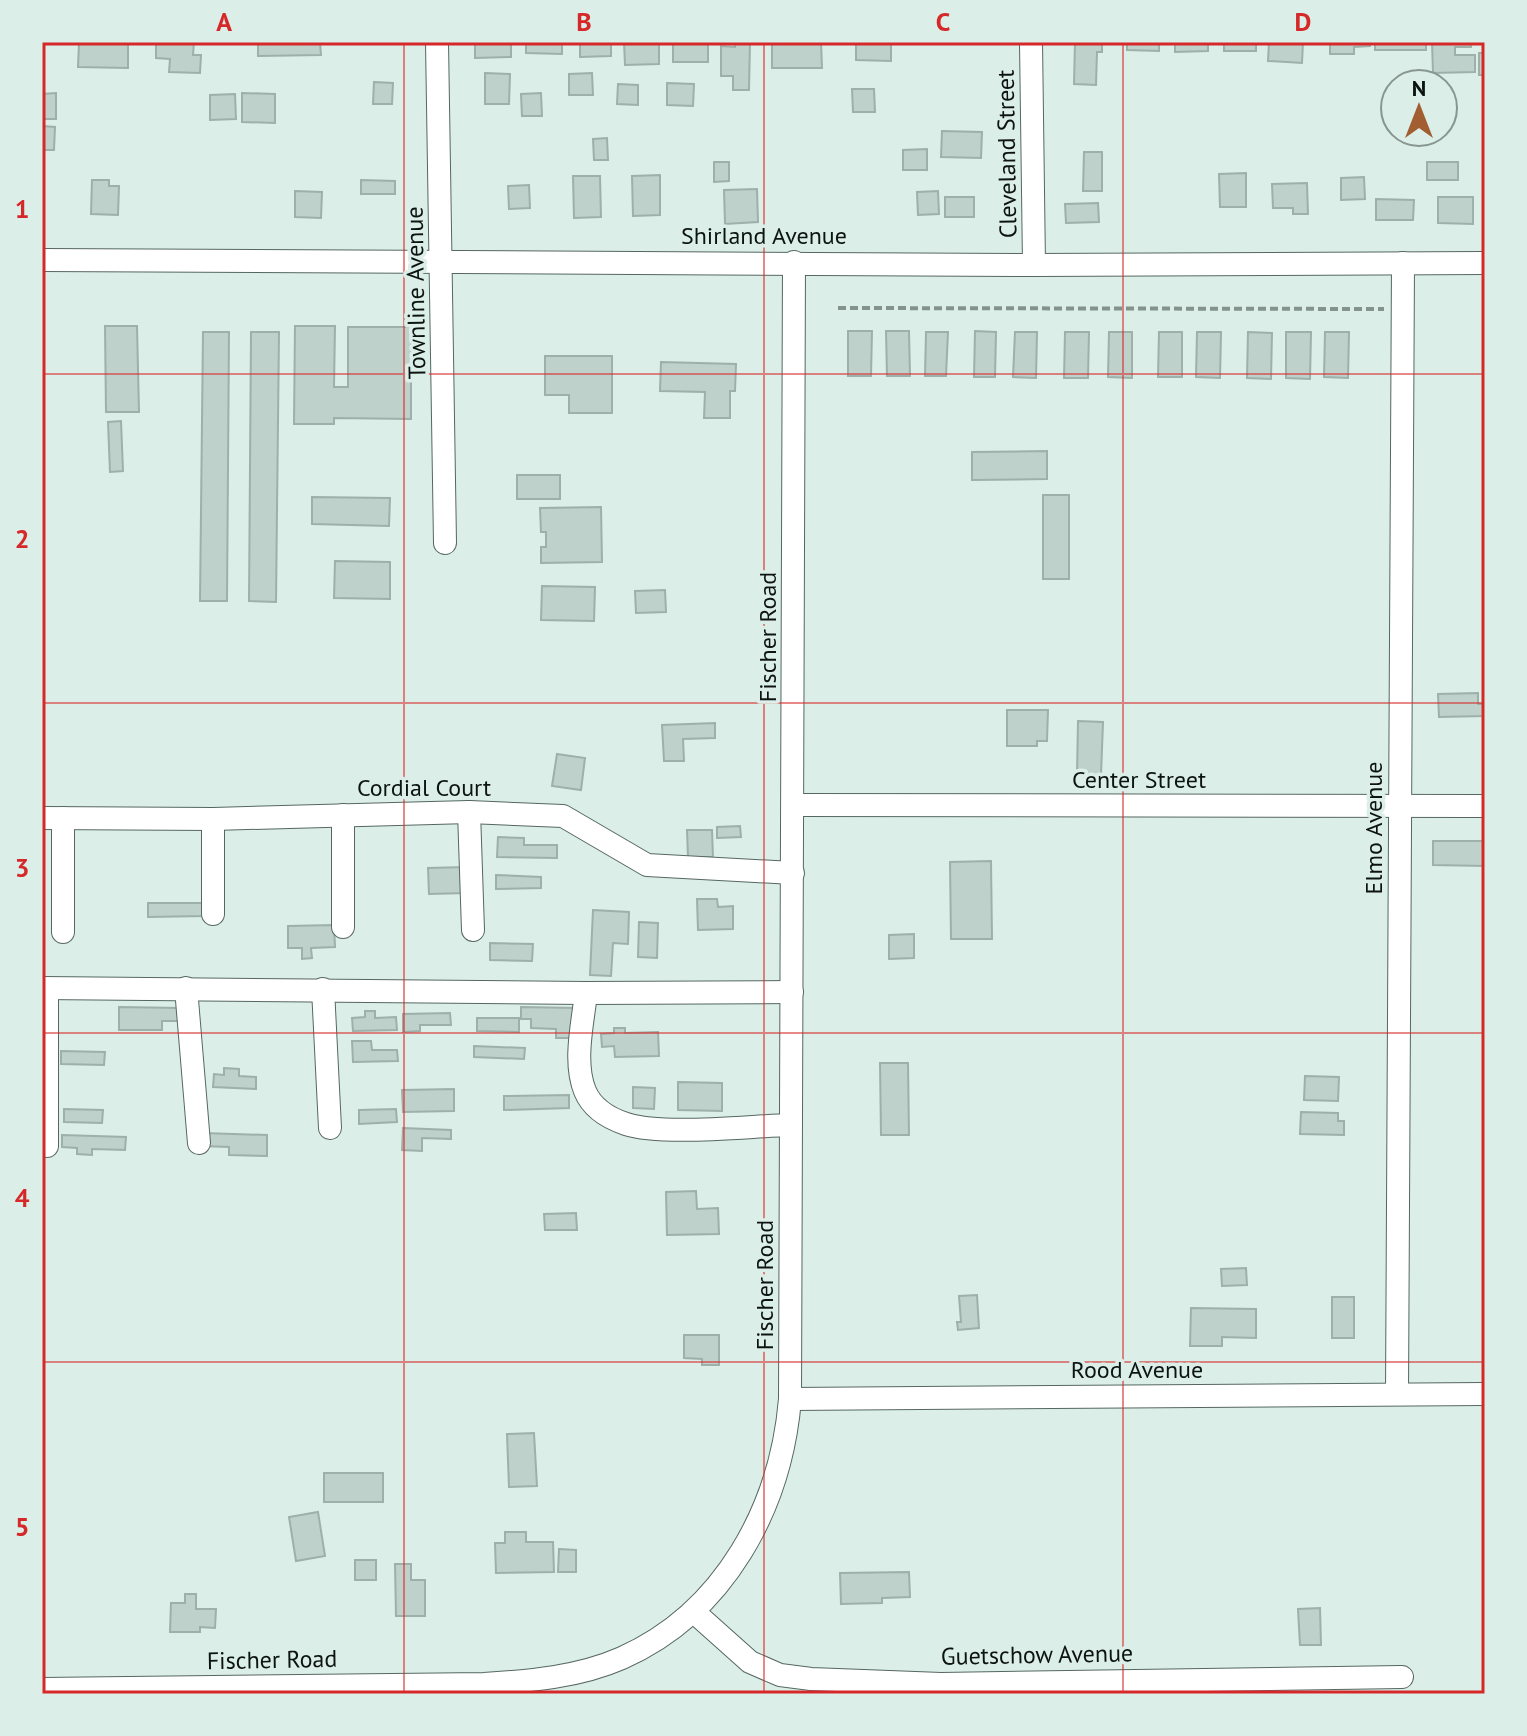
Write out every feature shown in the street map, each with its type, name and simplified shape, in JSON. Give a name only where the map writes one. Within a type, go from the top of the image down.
[{"type":"street","name":"Townline Avenue","points":[[437,42],[445,543]]},
{"type":"street","name":"Cleveland Street","points":[[1031,42],[1034,265]]},
{"type":"street","name":"Shirland Avenue","points":[[42,260],[1034,265],[1485,263]]},
{"type":"street","name":"Fischer Road","points":[[42,1689],[484,1684],[528,1688],[621,1658],[654,1640],[694,1612],[721,1583],[743,1552],[765,1509],[784,1448],[790,1399],[794,262]]},
{"type":"street","name":"Elmo Avenue","points":[[1397,1394],[1403,263]]},
{"type":"street","name":"Center Street","points":[[794,805],[1485,806]]},
{"type":"street","name":"Cordial Court","points":[[53,818],[213,819],[469,812],[563,816],[647,865],[793,873]]},
{"type":"street","points":[[469,812],[473,930]]},
{"type":"street","points":[[343,815],[343,927]]},
{"type":"street","points":[[53,818],[63,932]]},
{"type":"street","points":[[213,819],[213,914]]},
{"type":"street","points":[[47,1146],[44,988],[792,992]]},
{"type":"street","points":[[186,988],[199,1143]]},
{"type":"street","points":[[323,989],[330,1128]]},
{"type":"street","points":[[586,993],[581,1079],[593,1105],[610,1118],[629,1125],[657,1128],[791,1125]]},
{"type":"street","name":"Rood Avenue","points":[[790,1399],[1485,1394]]},
{"type":"street","name":"Guetschow Avenue","points":[[694,1612],[750,1662],[780,1675],[839,1681],[941,1689],[1402,1677]]},
{"type":"path","points":[[838,308],[1403,309]]},
{"type":"building","points":[[128,42],[128,68],[78,67],[79,43]]},
{"type":"building","points":[[156,42],[194,42],[193,55],[201,55],[200,73],[169,72],[170,59],[156,58]]},
{"type":"building","points":[[258,42],[320,42],[321,55],[258,56]]},
{"type":"building","points":[[475,42],[511,42],[511,57],[475,58]]},
{"type":"building","points":[[526,42],[562,42],[562,54],[526,53]]},
{"type":"building","points":[[580,42],[611,42],[611,56],[580,57]]},
{"type":"building","points":[[624,42],[659,42],[659,64],[625,65]]},
{"type":"building","points":[[673,42],[708,42],[708,62],[673,62]]},
{"type":"building","points":[[735,42],[750,42],[749,90],[733,90],[733,76],[721,76],[721,46],[735,47]]},
{"type":"building","points":[[772,42],[821,42],[822,68],[772,68]]},
{"type":"building","points":[[856,42],[891,42],[891,61],[856,60]]},
{"type":"building","points":[[1075,42],[1102,42],[1102,52],[1097,52],[1096,85],[1074,84]]},
{"type":"building","points":[[1127,42],[1159,42],[1159,51],[1127,50]]},
{"type":"building","points":[[1175,42],[1208,42],[1208,51],[1175,52]]},
{"type":"building","points":[[1224,42],[1256,42],[1256,51],[1224,51]]},
{"type":"building","points":[[1269,42],[1303,42],[1302,63],[1268,61]]},
{"type":"building","points":[[1330,42],[1370,42],[1370,46],[1354,47],[1354,54],[1330,54]]},
{"type":"building","points":[[1375,42],[1426,42],[1426,50],[1375,50]]},
{"type":"building","points":[[1432,42],[1471,42],[1471,47],[1455,47],[1455,55],[1475,55],[1475,72],[1459,72],[1459,68],[1433,68]]},
{"type":"building","points":[[1479,53],[1485,53],[1485,75],[1479,75]]},
{"type":"building","points":[[485,73],[510,74],[509,104],[485,104]]},
{"type":"building","points":[[592,73],[593,95],[569,95],[569,74]]},
{"type":"building","points":[[374,82],[393,83],[392,104],[373,104]]},
{"type":"building","points":[[667,83],[694,84],[693,106],[667,105]]},
{"type":"building","points":[[618,84],[638,85],[638,105],[617,104]]},
{"type":"building","points":[[852,89],[874,89],[875,112],[853,112]]},
{"type":"building","points":[[56,93],[56,119],[42,119],[42,94]]},
{"type":"building","points":[[242,93],[275,94],[275,123],[242,122]]},
{"type":"building","points":[[541,93],[542,116],[522,116],[521,94]]},
{"type":"building","points":[[235,94],[236,119],[210,120],[210,95]]},
{"type":"building","points":[[42,126],[55,127],[54,150],[42,150]]},
{"type":"building","points":[[942,131],[982,132],[981,158],[941,157]]},
{"type":"building","points":[[607,138],[608,160],[594,160],[593,139]]},
{"type":"building","points":[[927,149],[927,170],[903,170],[903,150]]},
{"type":"building","points":[[1084,152],[1102,152],[1102,191],[1083,191]]},
{"type":"building","points":[[714,162],[729,162],[729,181],[714,182]]},
{"type":"building","points":[[1427,162],[1458,162],[1458,180],[1427,180]]},
{"type":"building","points":[[1246,173],[1246,207],[1220,207],[1219,174]]},
{"type":"building","points":[[660,175],[660,215],[633,216],[632,176]]},
{"type":"building","points":[[573,176],[600,176],[601,217],[574,218]]},
{"type":"building","points":[[1364,177],[1365,199],[1341,200],[1341,178]]},
{"type":"building","points":[[92,180],[109,180],[109,186],[119,186],[118,215],[91,214]]},
{"type":"building","points":[[361,180],[395,181],[395,194],[361,194]]},
{"type":"building","points":[[1307,183],[1308,214],[1293,214],[1293,208],[1273,208],[1272,184]]},
{"type":"building","points":[[529,185],[530,208],[509,209],[508,186]]},
{"type":"building","points":[[757,189],[758,222],[725,224],[724,190]]},
{"type":"building","points":[[295,191],[322,192],[321,218],[295,217]]},
{"type":"building","points":[[938,191],[939,214],[918,215],[917,192]]},
{"type":"building","points":[[945,197],[974,197],[974,217],[945,217]]},
{"type":"building","points":[[1438,197],[1473,197],[1473,224],[1438,223]]},
{"type":"building","points":[[1376,199],[1414,200],[1413,220],[1376,220]]},
{"type":"building","points":[[1098,203],[1099,222],[1066,223],[1065,204]]},
{"type":"building","points":[[105,326],[137,326],[139,412],[106,412]]},
{"type":"building","points":[[295,326],[335,326],[334,387],[348,387],[348,327],[411,327],[411,419],[334,418],[334,424],[294,424]]},
{"type":"building","points":[[848,331],[872,331],[871,376],[848,376]]},
{"type":"building","points":[[886,331],[909,331],[910,376],[887,376]]},
{"type":"building","points":[[975,331],[996,332],[995,377],[974,377]]},
{"type":"building","points":[[203,332],[229,332],[227,601],[200,601]]},
{"type":"building","points":[[251,332],[279,332],[276,602],[249,601]]},
{"type":"building","points":[[926,332],[948,332],[946,376],[925,376]]},
{"type":"building","points":[[1015,332],[1037,332],[1036,378],[1013,377]]},
{"type":"building","points":[[1065,332],[1089,332],[1088,378],[1064,378]]},
{"type":"building","points":[[1109,332],[1132,332],[1132,378],[1108,377]]},
{"type":"building","points":[[1159,332],[1182,332],[1182,377],[1158,377]]},
{"type":"building","points":[[1197,332],[1221,332],[1220,378],[1196,377]]},
{"type":"building","points":[[1248,332],[1272,333],[1271,379],[1247,378]]},
{"type":"building","points":[[1286,332],[1311,332],[1310,379],[1286,378]]},
{"type":"building","points":[[1325,332],[1349,332],[1348,378],[1324,377]]},
{"type":"building","points":[[545,356],[612,356],[612,413],[569,413],[569,395],[545,395]]},
{"type":"building","points":[[661,362],[736,364],[735,391],[730,391],[730,418],[704,418],[705,392],[660,391]]},
{"type":"building","points":[[121,421],[123,471],[110,472],[108,422]]},
{"type":"building","points":[[1047,451],[1047,479],[972,480],[972,452]]},
{"type":"building","points":[[517,475],[560,475],[560,499],[517,499]]},
{"type":"building","points":[[1043,495],[1069,495],[1069,579],[1043,579]]},
{"type":"building","points":[[312,497],[390,498],[389,526],[312,524]]},
{"type":"building","points":[[601,507],[602,562],[541,563],[541,547],[546,547],[546,532],[541,532],[540,508]]},
{"type":"building","points":[[335,561],[390,562],[390,599],[334,598]]},
{"type":"building","points":[[542,586],[595,587],[594,621],[541,620]]},
{"type":"building","points":[[665,590],[666,612],[636,613],[635,591]]},
{"type":"building","points":[[1478,693],[1478,704],[1485,704],[1485,716],[1439,717],[1438,694]]},
{"type":"building","points":[[1007,710],[1048,710],[1047,741],[1037,741],[1037,746],[1007,746]]},
{"type":"building","points":[[1078,721],[1103,722],[1101,775],[1077,775]]},
{"type":"building","points":[[715,723],[715,738],[683,739],[684,761],[664,761],[662,725]]},
{"type":"building","points":[[557,754],[585,758],[581,790],[552,786]]},
{"type":"building","points":[[740,826],[741,837],[717,838],[717,827]]},
{"type":"building","points":[[687,830],[712,830],[713,857],[688,857]]},
{"type":"building","points":[[498,837],[524,838],[524,845],[557,845],[557,858],[497,857]]},
{"type":"building","points":[[1433,841],[1485,841],[1485,866],[1433,865]]},
{"type":"building","points":[[991,861],[992,939],[951,939],[950,862]]},
{"type":"building","points":[[467,867],[468,893],[429,894],[428,868]]},
{"type":"building","points":[[496,875],[541,877],[541,888],[496,889]]},
{"type":"building","points":[[697,899],[717,899],[718,907],[733,906],[733,929],[698,930]]},
{"type":"building","points":[[148,903],[206,903],[206,916],[148,917]]},
{"type":"building","points":[[593,910],[629,912],[628,944],[613,943],[611,976],[590,975]]},
{"type":"building","points":[[639,922],[658,923],[657,958],[638,957]]},
{"type":"building","points":[[334,925],[335,947],[311,948],[312,958],[302,959],[302,948],[288,948],[288,926]]},
{"type":"building","points":[[914,934],[914,958],[889,959],[889,935]]},
{"type":"building","points":[[490,943],[533,944],[532,961],[490,960]]},
{"type":"building","points":[[119,1007],[181,1008],[181,1021],[162,1021],[162,1030],[119,1030]]},
{"type":"building","points":[[521,1007],[577,1008],[576,1038],[556,1038],[556,1029],[531,1028],[531,1019],[521,1019]]},
{"type":"building","points":[[365,1011],[375,1011],[375,1018],[396,1017],[397,1030],[353,1031],[352,1018],[365,1017]]},
{"type":"building","points":[[450,1013],[451,1025],[420,1025],[420,1031],[403,1032],[403,1014]]},
{"type":"building","points":[[477,1018],[519,1018],[519,1032],[477,1031]]},
{"type":"building","points":[[614,1028],[625,1028],[625,1033],[658,1032],[659,1056],[615,1057],[614,1046],[602,1047],[601,1034],[614,1033]]},
{"type":"building","points":[[352,1041],[371,1041],[372,1050],[397,1050],[398,1061],[353,1062]]},
{"type":"building","points":[[474,1046],[525,1048],[524,1059],[474,1057]]},
{"type":"building","points":[[61,1051],[105,1052],[104,1065],[61,1064]]},
{"type":"building","points":[[880,1063],[908,1063],[909,1135],[881,1135]]},
{"type":"building","points":[[224,1068],[239,1069],[239,1076],[256,1077],[256,1089],[213,1087],[214,1074],[224,1075]]},
{"type":"building","points":[[1305,1076],[1339,1077],[1338,1101],[1304,1100]]},
{"type":"building","points":[[678,1082],[722,1083],[722,1111],[678,1110]]},
{"type":"building","points":[[633,1087],[655,1088],[654,1109],[633,1108]]},
{"type":"building","points":[[454,1089],[454,1111],[403,1112],[402,1090]]},
{"type":"building","points":[[569,1095],[569,1108],[504,1110],[504,1096]]},
{"type":"building","points":[[64,1109],[103,1110],[102,1123],[64,1122]]},
{"type":"building","points":[[396,1109],[397,1122],[359,1124],[359,1110]]},
{"type":"building","points":[[1301,1112],[1338,1113],[1338,1121],[1344,1121],[1344,1135],[1300,1134]]},
{"type":"building","points":[[403,1128],[451,1130],[451,1139],[422,1138],[422,1151],[402,1150]]},
{"type":"building","points":[[203,1133],[267,1135],[267,1156],[229,1155],[229,1147],[202,1146]]},
{"type":"building","points":[[62,1135],[126,1137],[125,1150],[92,1149],[92,1155],[77,1154],[77,1148],[62,1147]]},
{"type":"building","points":[[696,1191],[697,1209],[718,1208],[719,1234],[667,1235],[666,1192]]},
{"type":"building","points":[[576,1213],[577,1230],[545,1230],[544,1214]]},
{"type":"building","points":[[1246,1268],[1247,1285],[1222,1286],[1221,1269]]},
{"type":"building","points":[[977,1295],[979,1328],[958,1330],[957,1322],[961,1322],[959,1296]]},
{"type":"building","points":[[1332,1297],[1354,1297],[1354,1338],[1332,1338]]},
{"type":"building","points":[[1191,1308],[1256,1309],[1256,1338],[1222,1337],[1222,1346],[1190,1346]]},
{"type":"building","points":[[684,1335],[719,1335],[719,1365],[702,1365],[702,1359],[684,1358]]},
{"type":"building","points":[[534,1433],[537,1486],[509,1487],[507,1434]]},
{"type":"building","points":[[324,1473],[383,1473],[383,1502],[324,1502]]},
{"type":"building","points":[[318,1512],[325,1556],[296,1561],[289,1517]]},
{"type":"building","points":[[505,1532],[526,1532],[526,1542],[553,1542],[554,1572],[496,1573],[495,1543],[505,1543]]},
{"type":"building","points":[[559,1549],[576,1550],[576,1572],[558,1572]]},
{"type":"building","points":[[355,1560],[376,1560],[376,1580],[355,1580]]},
{"type":"building","points":[[395,1564],[411,1564],[411,1580],[425,1580],[425,1616],[396,1616]]},
{"type":"building","points":[[909,1572],[910,1597],[882,1598],[882,1603],[841,1604],[840,1573]]},
{"type":"building","points":[[185,1594],[196,1594],[196,1609],[216,1609],[215,1628],[200,1627],[200,1632],[170,1632],[171,1603],[185,1603]]},
{"type":"building","points":[[1320,1608],[1321,1645],[1300,1645],[1298,1609]]}]
